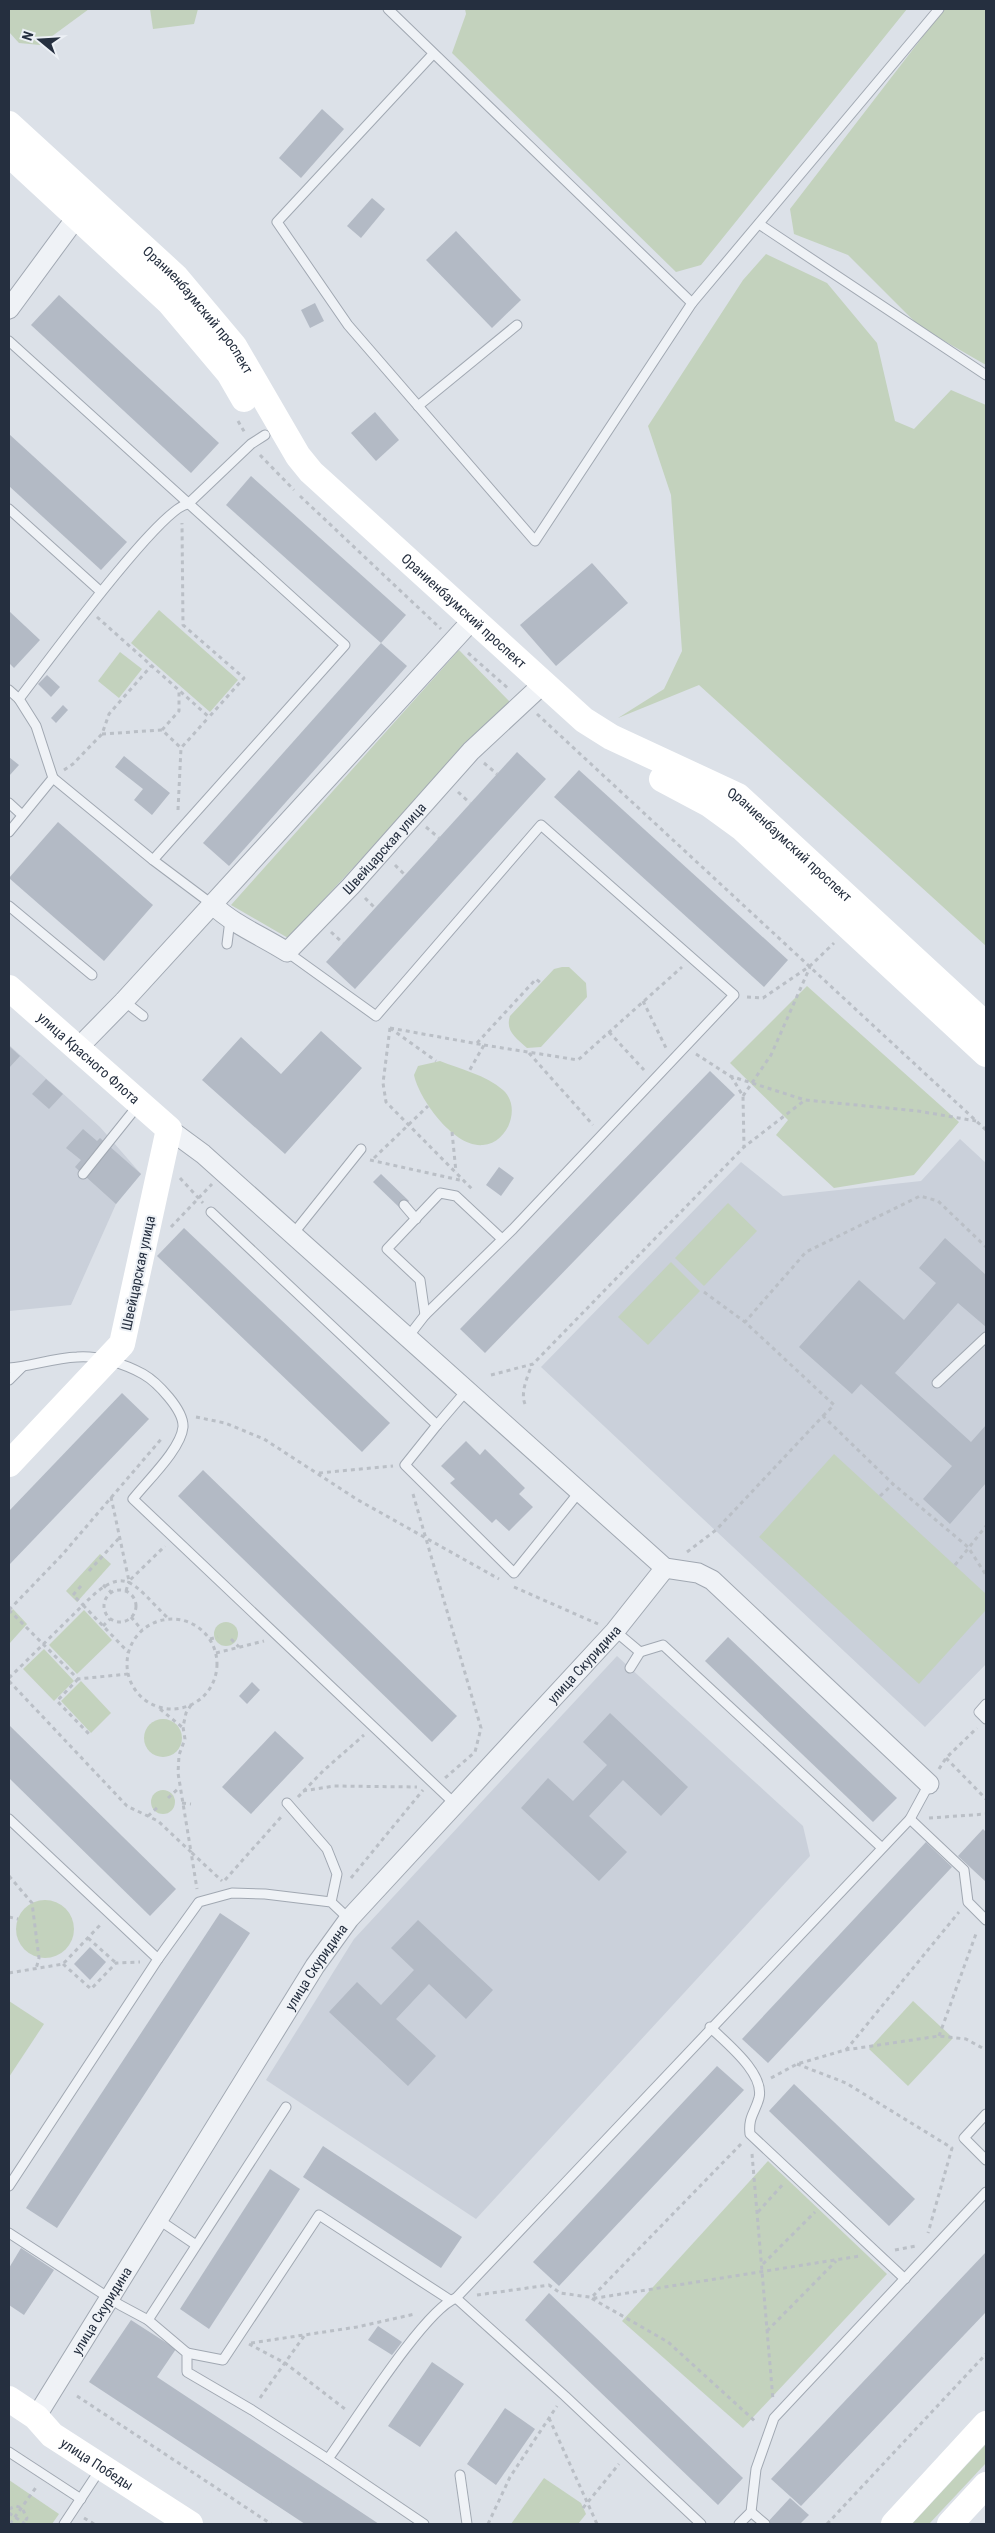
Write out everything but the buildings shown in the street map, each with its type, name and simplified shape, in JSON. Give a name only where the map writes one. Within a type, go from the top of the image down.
[{"type":"main road","name":"Ораниенбаумский проспект","points":[[9,124],[208,345],[229,373],[265,435],[285,462],[309,487],[464,629],[538,689],[611,737],[738,796],[986,1025]]},
{"type":"main road","name":"Ораниенбаумский проспект","points":[[9,154],[176,277],[234,346],[293,448],[311,472],[538,689],[557,718],[599,749],[702,800],[742,828],[986,1054]]},
{"type":"main road","name":"улица Красного Флота","points":[[9,988],[77,1050],[169,1129]]},
{"type":"main road","name":"Швейцарская улица","points":[[9,1464],[122,1344],[169,1129]]},
{"type":"main road","name":"улица Победы","points":[[9,2399],[36,2417],[52,2435],[190,2524]]},
{"type":"main road","points":[[894,2524],[986,2424]]},
{"type":"main road","points":[[950,2524],[986,2485]]},
{"type":"street","points":[[9,309],[83,208]]},
{"type":"street","points":[[77,1050],[124,1002],[464,629]]},
{"type":"street","name":"Швейцарская улица","points":[[287,952],[351,886],[471,751],[538,689]]},
{"type":"street","points":[[213,904],[230,920],[256,932],[287,952]]},
{"type":"street","points":[[169,1129],[203,1154],[666,1568],[698,1573],[712,1580],[929,1784]]},
{"type":"street","name":"улица Скуридина","points":[[36,2417],[315,1966],[349,1918],[615,1631],[666,1568]]},
{"type":"lane","points":[[388,9],[692,303]]},
{"type":"lane","points":[[433,54],[277,222],[348,325],[535,541],[692,303],[939,9]]},
{"type":"lane","points":[[759,224],[986,374]]},
{"type":"lane","points":[[418,406],[517,325]]},
{"type":"lane","points":[[9,341],[185,504],[345,645],[153,860]]},
{"type":"lane","points":[[19,699],[89,610],[100,591],[157,528],[251,444],[265,435]]},
{"type":"lane","points":[[9,509],[100,591]]},
{"type":"lane","points":[[9,690],[19,699],[36,726],[53,778],[153,860],[213,904]]},
{"type":"lane","points":[[9,832],[53,778]]},
{"type":"lane","points":[[9,803],[22,815]]},
{"type":"lane","points":[[287,952],[376,1016],[542,825],[734,995],[502,1239],[426,1315],[408,1337]]},
{"type":"lane","points":[[9,906],[92,975]]},
{"type":"lane","points":[[227,944],[230,920]]},
{"type":"lane","points":[[124,1002],[143,1016]]},
{"type":"lane","points":[[83,1174],[139,1104]]},
{"type":"lane","points":[[293,1234],[351,1160],[362,1149]]},
{"type":"lane","points":[[426,1315],[420,1280],[388,1249],[440,1193],[456,1196],[502,1239]]},
{"type":"lane","points":[[404,1205],[416,1218]]},
{"type":"lane","points":[[211,1212],[437,1425]]},
{"type":"lane","points":[[937,1383],[986,1338]]},
{"type":"lane","points":[[9,1368],[78,1356],[108,1361],[144,1375],[175,1405],[182,1417],[183,1428],[174,1448],[133,1498],[454,1803]]},
{"type":"lane","points":[[9,1380],[22,1367]]},
{"type":"lane","points":[[467,1390],[405,1465],[514,1573],[580,1491]]},
{"type":"lane","points":[[615,1631],[640,1652]]},
{"type":"lane","points":[[630,1668],[640,1652],[663,1645],[881,1847]]},
{"type":"lane","points":[[986,1704],[979,1712],[986,1719]]},
{"type":"lane","points":[[328,2459],[423,2325],[453,2299],[881,1847],[910,1819],[929,1784]]},
{"type":"lane","points":[[287,1803],[327,1849],[336,1874],[330,1902]]},
{"type":"lane","points":[[9,1819],[158,1959]]},
{"type":"lane","points":[[910,1819],[937,1842],[964,1870],[968,1902],[984,1918]]},
{"type":"lane","points":[[9,2186],[158,1959],[199,1902],[232,1893],[265,1894],[330,1902],[349,1918]]},
{"type":"lane","points":[[710,2027],[750,2067],[759,2084],[759,2097],[749,2121],[750,2134],[905,2279]]},
{"type":"lane","points":[[148,2320],[286,2107]]},
{"type":"lane","points":[[986,2114],[964,2138],[986,2160]]},
{"type":"lane","points":[[739,2524],[751,2512],[756,2469],[774,2418],[905,2279],[927,2248],[986,2192]]},
{"type":"lane","points":[[9,2233],[110,2298],[148,2320],[187,2353],[223,2360],[319,2215],[453,2299],[627,2454],[701,2524]]},
{"type":"lane","points":[[159,2220],[196,2245]]},
{"type":"lane","points":[[187,2353],[187,2372],[252,2410],[424,2524]]},
{"type":"lane","points":[[9,2452],[81,2499]]},
{"type":"lane","points":[[64,2524],[102,2468]]},
{"type":"lane","points":[[460,2475],[467,2524]]},
{"type":"lane","points":[[751,2512],[765,2524]]},
{"type":"path","points":[[176,833],[181,748],[244,678],[183,625],[185,504]]},
{"type":"path","points":[[89,610],[209,717]]},
{"type":"path","points":[[53,778],[73,764],[102,734],[110,714],[151,666]]},
{"type":"path","points":[[102,734],[162,730],[179,711],[179,691]]},
{"type":"path","points":[[162,730],[181,748]]},
{"type":"path","points":[[734,995],[763,998],[810,966],[829,949]]},
{"type":"path","points":[[390,1028],[578,1060],[686,963]]},
{"type":"path","points":[[743,1096],[770,1055],[810,966]]},
{"type":"path","points":[[477,1043],[536,979],[541,983]]},
{"type":"path","points":[[643,1001],[670,1056]]},
{"type":"path","points":[[390,1028],[436,1061]]},
{"type":"path","points":[[390,1028],[383,1083],[389,1108],[478,1195]]},
{"type":"path","points":[[609,1032],[653,1080]]},
{"type":"path","points":[[468,1073],[484,1045]]},
{"type":"path","points":[[685,1047],[730,1076],[805,1100],[918,1111],[976,1121]]},
{"type":"path","points":[[529,1053],[601,1134]]},
{"type":"path","points":[[730,1076],[743,1096],[744,1147]]},
{"type":"path","points":[[525,1404],[523,1400],[526,1381],[533,1364],[744,1147],[805,1100]]},
{"type":"path","points":[[371,1160],[428,1106]]},
{"type":"path","points":[[452,1132],[456,1173]]},
{"type":"path","points":[[351,1160],[371,1160],[464,1181]]},
{"type":"path","points":[[179,1177],[211,1212]]},
{"type":"path","points":[[169,1229],[217,1179]]},
{"type":"path","points":[[744,1322],[806,1252],[920,1196],[938,1201],[986,1247]]},
{"type":"path","points":[[666,1568],[716,1530],[834,1405],[744,1322],[704,1292]]},
{"type":"path","points":[[491,1374],[533,1364]]},
{"type":"path","points":[[823,1416],[892,1484],[968,1547],[986,1576]]},
{"type":"path","points":[[182,1417],[199,1417],[225,1423],[264,1439],[358,1500],[498,1579],[615,1631]]},
{"type":"path","points":[[78,1679],[9,1610],[62,1555],[164,1436]]},
{"type":"path","points":[[303,1791],[334,1786],[424,1788],[434,1786],[475,1752],[482,1728],[405,1465],[319,1473]]},
{"type":"path","points":[[880,1496],[892,1484]]},
{"type":"path","points":[[110,1497],[129,1581]]},
{"type":"path","points":[[955,1565],[986,1526]]},
{"type":"path","points":[[126,1591],[129,1581],[175,1536]]},
{"type":"path","points":[[89,1571],[119,1537]]},
{"type":"path","points":[[498,1579],[514,1573]]},
{"type":"path","points":[[169,1619],[129,1581],[119,1579],[103,1585],[9,1680],[127,1806],[158,1821],[223,1882],[224,1896]]},
{"type":"path","points":[[103,1585],[111,1592]]},
{"type":"path","points":[[81,1586],[73,1595],[128,1652]]},
{"type":"path","points":[[119,1589],[126,1591],[134,1598],[136,1603],[131,1618],[118,1622],[110,1619],[104,1611],[104,1605],[105,1599],[111,1592],[119,1589]]},
{"type":"path","points":[[131,1618],[142,1630]]},
{"type":"path","points":[[104,1626],[110,1619]]},
{"type":"path","points":[[158,1707],[178,1709],[191,1705],[202,1698],[212,1686],[217,1670],[216,1653],[204,1631],[190,1622],[169,1619],[156,1621],[142,1630],[128,1652],[128,1674],[140,1696],[158,1707],[183,1727]]},
{"type":"path","points":[[210,1639],[218,1637]]},
{"type":"path","points":[[216,1653],[280,1637]]},
{"type":"path","points":[[230,1639],[240,1647]]},
{"type":"path","points":[[89,1734],[57,1701],[78,1679],[128,1674]]},
{"type":"path","points":[[191,1705],[186,1713],[183,1727],[185,1739],[179,1755],[179,1788],[199,1902]]},
{"type":"path","points":[[986,1719],[946,1758],[986,1799]]},
{"type":"path","points":[[168,1798],[179,1788]]},
{"type":"path","points":[[346,1884],[424,1788]]},
{"type":"path","points":[[182,1803],[191,1804]]},
{"type":"path","points":[[148,1816],[158,1807]]},
{"type":"path","points":[[910,1819],[986,1814]]},
{"type":"path","points":[[9,1876],[32,1903],[39,1958],[36,1969]]},
{"type":"path","points":[[845,2050],[968,1902]]},
{"type":"path","points":[[9,1973],[63,1964],[110,1915]]},
{"type":"path","points":[[9,1917],[18,1919]]},
{"type":"path","points":[[939,2036],[984,1918]]},
{"type":"path","points":[[88,1938],[116,1963]]},
{"type":"path","points":[[63,1964],[92,1989],[116,1963],[146,1961]]},
{"type":"path","points":[[759,2084],[798,2064],[845,2050],[939,2036],[966,2039],[986,2050]]},
{"type":"path","points":[[453,2299],[548,2285],[560,2293],[591,2298],[876,2253],[927,2248],[952,2148],[846,2083],[798,2064]]},
{"type":"path","points":[[591,2298],[750,2134]]},
{"type":"path","points":[[750,2134],[774,2418]]},
{"type":"path","points":[[758,2212],[792,2175]]},
{"type":"path","points":[[762,2264],[823,2204]]},
{"type":"path","points":[[767,2330],[836,2260]]},
{"type":"path","points":[[591,2298],[668,2342],[769,2433]]},
{"type":"path","points":[[357,2419],[285,2363],[249,2344],[304,2336],[422,2313]]},
{"type":"path","points":[[252,2410],[304,2336]]},
{"type":"path","points":[[827,2524],[986,2354]]},
{"type":"path","points":[[77,2396],[271,2524]]},
{"type":"path","points":[[490,2524],[510,2477],[556,2408]]},
{"type":"path","points":[[548,2418],[597,2524]]},
{"type":"path","points":[[583,2508],[627,2454]]},
{"type":"path","points":[[10,2524],[32,2494]]},
{"type":"path","points":[[9,2508],[16,2506],[22,2508],[26,2513],[25,2524],[9,2513]]},
{"type":"shaded area","points":[[9,1045],[100,1127],[141,1174],[116,1204],[71,1305],[9,1311]]},
{"type":"shaded area","points":[[960,1139],[986,1163],[986,1664],[925,1727],[541,1367],[741,1162],[783,1196],[921,1181]]},
{"type":"shaded area","points":[[617,1656],[803,1826],[810,1856],[476,2219],[266,2080],[354,1939]]},
{"type":"green space","points":[[9,9],[89,9],[40,45],[19,43],[9,32]]},
{"type":"green space","points":[[150,9],[198,9],[194,24],[153,29]]},
{"type":"green space","points":[[465,9],[907,9],[701,265],[676,272],[452,53],[466,14]]},
{"type":"green space","points":[[944,9],[986,9],[986,365],[920,327],[848,255],[794,234],[790,209]]},
{"type":"green space","points":[[766,254],[827,283],[877,343],[895,421],[914,429],[951,390],[986,405],[986,946],[699,685],[618,718],[664,689],[682,651],[671,495],[648,426],[743,280]]},
{"type":"green space","points":[[159,610],[238,680],[210,712],[131,643]]},
{"type":"green space","points":[[459,650],[512,704],[465,747],[288,938],[231,905]]},
{"type":"green space","points":[[120,652],[142,669],[119,698],[98,681]]},
{"type":"green space","points":[[569,967],[586,983],[587,997],[541,1047],[527,1048],[510,1030],[510,1016],[554,969]]},
{"type":"green space","points":[[807,986],[959,1122],[914,1175],[834,1188],[776,1135],[788,1120],[730,1063]]},
{"type":"green space","points":[[440,1061],[489,1080],[509,1097],[512,1114],[510,1123],[499,1138],[492,1143],[483,1145],[472,1144],[461,1139],[439,1120],[430,1108],[417,1085],[414,1075],[418,1066]]},
{"type":"green space","points":[[728,1203],[757,1231],[704,1286],[675,1258]]},
{"type":"green space","points":[[671,1262],[700,1291],[648,1345],[618,1317]]},
{"type":"green space","points":[[834,1454],[986,1594],[986,1610],[919,1684],[759,1537]]},
{"type":"green space","points":[[100,1554],[111,1564],[77,1602],[66,1591]]},
{"type":"green space","points":[[13,1609],[27,1624],[9,1644],[9,1614]]},
{"type":"green space","points":[[84,1610],[112,1640],[77,1674],[49,1645]]},
{"type":"green space","points":[[226,1622],[234,1626],[238,1634],[234,1642],[226,1646],[218,1642],[214,1634],[218,1626]]},
{"type":"green space","points":[[44,1649],[74,1681],[54,1701],[23,1669]]},
{"type":"green space","points":[[81,1681],[111,1713],[91,1733],[61,1701]]},
{"type":"green space","points":[[163,1719],[177,1724],[182,1738],[177,1752],[163,1757],[149,1752],[144,1738],[149,1724]]},
{"type":"green space","points":[[163,1790],[171,1794],[175,1802],[171,1810],[163,1814],[155,1810],[151,1802],[155,1794]]},
{"type":"green space","points":[[39,1900],[51,1900],[66,1908],[74,1923],[74,1935],[66,1950],[51,1958],[39,1958],[24,1950],[16,1935],[16,1923],[24,1908]]},
{"type":"green space","points":[[9,2001],[44,2024],[9,2077]]},
{"type":"green space","points":[[913,2001],[953,2038],[908,2086],[869,2049]]},
{"type":"green space","points":[[768,2161],[887,2274],[743,2428],[622,2321]]},
{"type":"green space","points":[[986,2444],[986,2463],[929,2524],[912,2524]]},
{"type":"green space","points":[[544,2478],[581,2503],[586,2514],[578,2524],[511,2524]]},
{"type":"green space","points":[[9,2480],[59,2514],[52,2524],[9,2524]]}]
